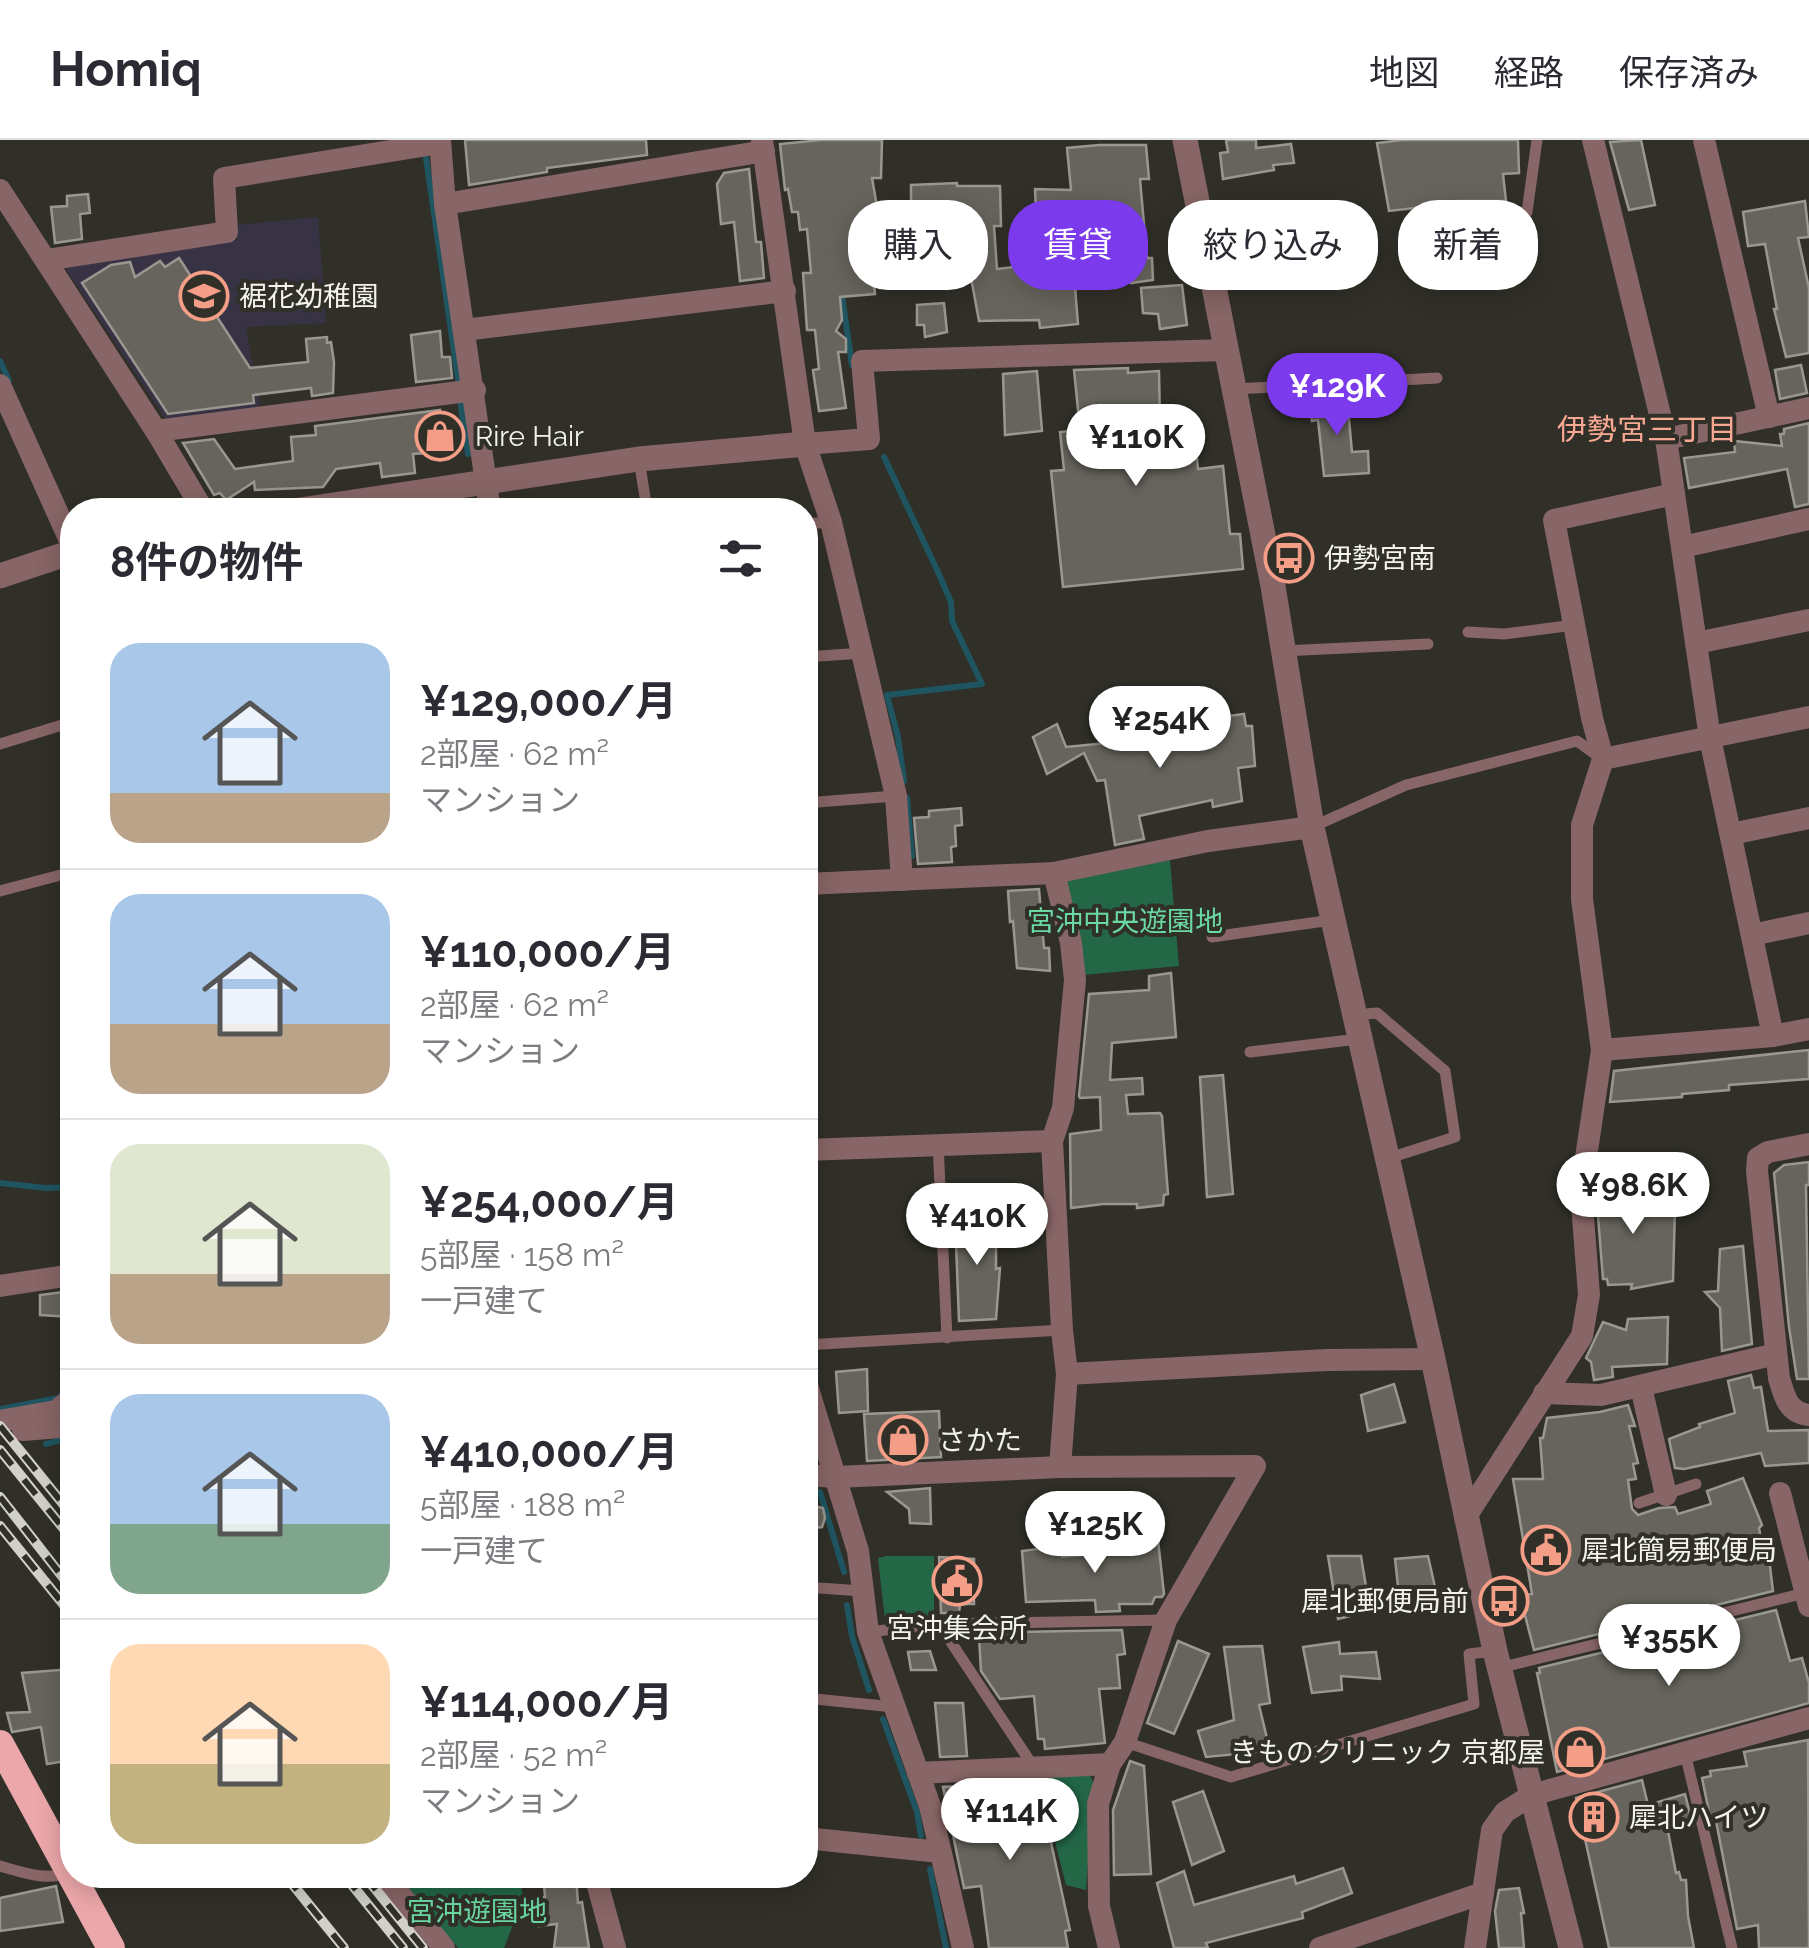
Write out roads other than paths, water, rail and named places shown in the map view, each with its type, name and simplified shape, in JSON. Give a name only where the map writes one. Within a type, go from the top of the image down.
[{"type":"highway","points":[[0,1744],[60,1854]]},
{"type":"highway","points":[[79,1888],[111,1948]]},
{"type":"street","points":[[1185,140],[1236,389],[1312,828],[1497,1659],[1570,1948]]},
{"type":"street","points":[[1593,140],[1666,440],[1710,738],[1773,1036]]},
{"type":"street","points":[[1704,140],[1769,417]]},
{"type":"street","points":[[46,260],[227,232],[224,178],[440,141],[489,498]]},
{"type":"street","points":[[446,204],[763,145],[805,444],[831,522],[896,796],[902,880]]},
{"type":"street","points":[[0,190],[197,498]]},
{"type":"street","points":[[464,330],[784,290]]},
{"type":"street","points":[[384,498],[639,458],[869,439],[862,362],[1226,350]]},
{"type":"street","points":[[156,431],[475,390]]},
{"type":"street","points":[[2,394],[60,522]]},
{"type":"street","points":[[1666,440],[1809,408]]},
{"type":"street","points":[[1465,1518],[1582,1336],[1589,1295],[1582,1191],[1602,1050],[1582,899],[1582,825],[1603,760],[1554,520],[1674,494]]},
{"type":"street","points":[[1682,547],[1809,519]]},
{"type":"street","points":[[0,576],[60,554]]},
{"type":"street","points":[[1696,643],[1809,620]]},
{"type":"street","points":[[1603,760],[1809,717]]},
{"type":"street","points":[[1730,834],[1809,818]]},
{"type":"street","points":[[818,883],[1054,872],[1208,841],[1312,828]]},
{"type":"street","points":[[1054,872],[1075,980],[1063,1108],[1052,1140],[1068,1374],[1060,1467]]},
{"type":"street","points":[[1752,934],[1809,923]]},
{"type":"street","points":[[1602,1050],[1773,1036],[1809,1029]]},
{"type":"street","points":[[818,1149],[1052,1140]]},
{"type":"street","points":[[1809,1144],[1768,1152],[1758,1158],[1757,1172],[1776,1354],[1786,1402],[1800,1414],[1809,1415]]},
{"type":"street","points":[[0,1286],[60,1277]]},
{"type":"street","points":[[1544,1392],[1601,1395],[1776,1354]]},
{"type":"street","points":[[1068,1374],[1327,1360],[1433,1359]]},
{"type":"street","points":[[1641,1387],[1666,1494]]},
{"type":"street","points":[[0,1421],[60,1408]]},
{"type":"street","points":[[818,1420],[858,1552],[868,1632],[918,1773],[962,1948]]},
{"type":"street","points":[[0,1432],[60,1427]]},
{"type":"street","points":[[818,1476],[1060,1467],[1254,1466],[1166,1620],[1125,1742],[1110,1764],[1098,1804],[1099,1906],[1108,1948]]},
{"type":"street","points":[[1780,1493],[1808,1597]]},
{"type":"street","points":[[1475,1948],[1492,1830],[1504,1812],[1532,1795],[1809,1718]]},
{"type":"street","points":[[918,1773],[1110,1764]]},
{"type":"street","points":[[818,1839],[940,1852]]},
{"type":"street","points":[[395,1888],[444,1948]]},
{"type":"street","points":[[599,1888],[615,1948]]},
{"type":"street","points":[[1320,1948],[1483,1894]]},
{"type":"lane","points":[[1530,200],[1537,140]]},
{"type":"lane","points":[[1236,389],[1437,378]]},
{"type":"lane","points":[[639,458],[645,498]]},
{"type":"lane","points":[[818,523],[831,522]]},
{"type":"lane","points":[[1468,632],[1504,634],[1574,625]]},
{"type":"lane","points":[[1283,651],[1428,644]]},
{"type":"lane","points":[[818,657],[863,654]]},
{"type":"lane","points":[[0,744],[60,726]]},
{"type":"lane","points":[[1312,828],[1406,785],[1577,741],[1603,760]]},
{"type":"lane","points":[[818,802],[896,796]]},
{"type":"lane","points":[[0,891],[60,875]]},
{"type":"lane","points":[[1212,936],[1332,920]]},
{"type":"lane","points":[[1250,1052],[1356,1027],[1377,1013],[1445,1071],[1455,1137],[1386,1159]]},
{"type":"lane","points":[[938,1143],[947,1338]]},
{"type":"lane","points":[[818,1344],[1062,1330]]},
{"type":"lane","points":[[1639,1504],[1696,1484]]},
{"type":"lane","points":[[818,1587],[862,1591]]},
{"type":"lane","points":[[1125,1742],[1231,1778],[1474,1704],[1469,1654],[1497,1659],[1808,1597]]},
{"type":"lane","points":[[868,1632],[939,1624],[1166,1620]]},
{"type":"lane","points":[[939,1624],[1036,1770]]},
{"type":"lane","points":[[818,1699],[894,1708]]},
{"type":"lane","points":[[1685,1753],[1732,1948]]},
{"type":"lane","points":[[0,1866],[28,1874],[60,1876]]},
{"type":"waterway","points":[[426,158],[458,379]]},
{"type":"waterway","points":[[841,289],[852,365]]},
{"type":"waterway","points":[[0,361],[9,381]]},
{"type":"waterway","points":[[460,400],[468,454]]},
{"type":"waterway","points":[[884,457],[951,602],[952,621],[982,684],[887,695],[904,781]]},
{"type":"waterway","points":[[907,798],[912,856]]},
{"type":"waterway","points":[[0,1183],[60,1187]]},
{"type":"waterway","points":[[0,1409],[60,1397]]},
{"type":"waterway","points":[[46,1444],[60,1440]]},
{"type":"waterway","points":[[820,1492],[844,1572]]},
{"type":"waterway","points":[[847,1605],[869,1690]]},
{"type":"waterway","points":[[883,1719],[917,1812],[921,1836]]},
{"type":"waterway","points":[[930,1869],[946,1948]]},
{"type":"railway","points":[[0,1426],[60,1500]]},
{"type":"railway","points":[[0,1450],[60,1524]]},
{"type":"railway","points":[[0,1497],[60,1574]]},
{"type":"railway","points":[[0,1526],[60,1600]]},
{"type":"railway","points":[[296,1888],[344,1948]]},
{"type":"railway","points":[[355,1888],[403,1948]]},
{"type":"railway","points":[[375,1888],[423,1948]]},
{"type":"place","name":"裾花幼稚園","points":[[204,296]]},
{"type":"place","name":"Rire Hair","points":[[440,436]]},
{"type":"place","name":"伊勢宮南","points":[[1289,558]]},
{"type":"place","name":"さかた","points":[[903,1440]]},
{"type":"place","name":"犀北簡易郵便局","points":[[1546,1550]]},
{"type":"place","name":"宮沖集会所","points":[[957,1581]]},
{"type":"place","name":"犀北郵便局前","points":[[1504,1601]]},
{"type":"place","name":"きものクリニック 京都屋","points":[[1580,1752]]},
{"type":"place","name":"犀北ハイツ","points":[[1594,1817]]},
{"type":"district","name":"伊勢宮三丁目","points":[[1647,430]]},
{"type":"park label","name":"宮沖中央遊園地","points":[[1125,921]]},
{"type":"park label","name":"宮沖遊園地","points":[[477,1911]]}]
